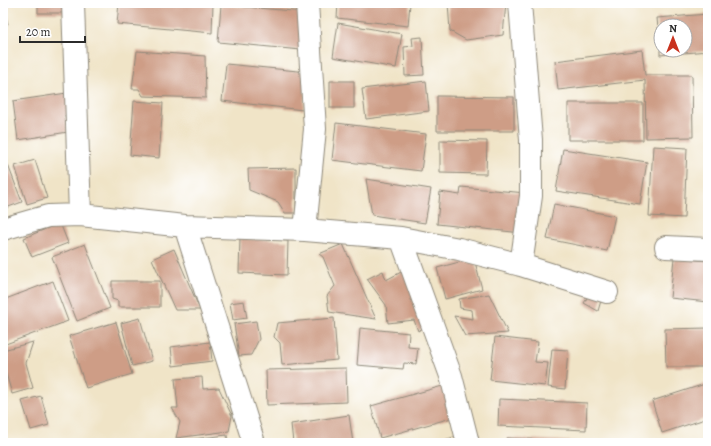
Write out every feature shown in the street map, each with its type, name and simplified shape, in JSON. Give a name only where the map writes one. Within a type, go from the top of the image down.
[{"type":"street","points":[[73,3],[80,215]]},
{"type":"street","points":[[305,230],[315,129],[307,3]]},
{"type":"street","points":[[520,3],[531,140],[531,196],[521,265]]},
{"type":"street","points":[[3,229],[48,216],[80,215],[185,226],[305,230],[401,238],[459,249],[521,265],[607,292]]},
{"type":"street","points":[[185,226],[254,443]]},
{"type":"street","points":[[401,238],[452,376],[468,443]]},
{"type":"street","points":[[666,247],[708,249]]},
{"type":"building","points":[[38,3],[69,3],[69,13],[38,13]]},
{"type":"building","points":[[119,3],[213,3],[212,33],[117,24]]},
{"type":"building","points":[[338,3],[410,3],[408,26],[337,18]]},
{"type":"building","points":[[448,3],[506,3],[503,35],[466,40],[450,31]]},
{"type":"building","points":[[3,5],[8,24],[3,25]]},
{"type":"building","points":[[221,5],[305,12],[301,50],[218,42]]},
{"type":"building","points":[[708,14],[708,51],[693,52],[693,18],[657,18]]},
{"type":"building","points":[[338,23],[402,34],[396,68],[333,57]]},
{"type":"building","points":[[422,37],[424,75],[405,76],[404,47],[413,46],[412,38]]},
{"type":"building","points":[[642,50],[645,75],[692,75],[693,137],[646,138],[645,80],[558,90],[555,61]]},
{"type":"building","points":[[137,51],[205,56],[206,98],[143,96],[139,89],[132,89]]},
{"type":"building","points":[[226,64],[308,72],[303,110],[222,101]]},
{"type":"building","points":[[330,81],[354,81],[354,108],[330,108]]},
{"type":"building","points":[[426,81],[429,111],[366,119],[362,89]]},
{"type":"building","points":[[67,93],[71,117],[65,115],[68,132],[18,140],[13,101]]},
{"type":"building","points":[[437,96],[514,97],[514,131],[437,131]]},
{"type":"building","points":[[134,101],[163,103],[159,158],[130,155]]},
{"type":"building","points":[[568,103],[643,103],[643,140],[568,140]]},
{"type":"building","points":[[336,123],[426,134],[421,171],[332,160]]},
{"type":"building","points":[[440,140],[487,141],[486,174],[440,173]]},
{"type":"building","points":[[653,146],[687,148],[684,218],[649,216]]},
{"type":"building","points":[[563,149],[647,162],[640,204],[556,191]]},
{"type":"building","points":[[3,152],[22,202],[3,209]]},
{"type":"building","points":[[35,160],[47,198],[27,204],[15,166]]},
{"type":"building","points":[[296,168],[296,213],[285,213],[278,202],[249,190],[248,169]]},
{"type":"building","points":[[366,179],[431,189],[425,223],[372,215]]},
{"type":"building","points":[[461,187],[526,193],[522,233],[437,224],[440,192],[460,195]]},
{"type":"building","points":[[554,204],[615,216],[607,251],[547,239]]},
{"type":"building","points":[[60,223],[68,243],[32,257],[24,238]]},
{"type":"building","points":[[240,238],[288,241],[287,275],[239,273]]},
{"type":"building","points":[[85,244],[110,308],[77,321],[52,257]]},
{"type":"building","points":[[343,244],[376,319],[329,312],[327,296],[335,286],[323,257],[319,254]]},
{"type":"building","points":[[174,249],[200,310],[175,310],[152,259]]},
{"type":"building","points":[[474,258],[482,289],[445,299],[437,268]]},
{"type":"building","points":[[674,258],[708,261],[708,302],[670,298]]},
{"type":"building","points":[[405,270],[428,325],[418,331],[414,320],[388,323],[386,305],[367,279],[383,271],[386,280]]},
{"type":"building","points":[[53,281],[68,321],[3,345],[3,300]]},
{"type":"building","points":[[112,281],[160,281],[160,307],[118,307],[118,301],[112,299]]},
{"type":"building","points":[[590,293],[602,297],[598,311],[584,303]]},
{"type":"building","points":[[489,294],[508,333],[465,336],[454,316],[473,319],[472,310],[460,308],[459,299]]},
{"type":"building","points":[[244,301],[247,318],[233,320],[230,303]]},
{"type":"building","points":[[140,318],[152,361],[132,366],[121,323]]},
{"type":"building","points":[[334,318],[337,360],[282,365],[280,343],[274,337],[277,323]]},
{"type":"building","points":[[256,321],[259,339],[251,355],[239,356],[234,324]]},
{"type":"building","points":[[116,322],[132,374],[86,388],[69,336]]},
{"type":"building","points":[[360,328],[409,333],[408,347],[418,348],[416,364],[404,363],[403,369],[357,365]]},
{"type":"building","points":[[708,328],[708,367],[666,367],[665,329]]},
{"type":"building","points":[[495,337],[538,342],[535,362],[548,363],[545,386],[490,380]]},
{"type":"building","points":[[33,342],[26,363],[33,388],[12,394],[3,363],[3,350]]},
{"type":"building","points":[[210,342],[212,361],[173,366],[171,347]]},
{"type":"building","points":[[552,349],[568,350],[565,389],[548,387]]},
{"type":"building","points":[[346,368],[347,402],[267,405],[266,370]]},
{"type":"building","points":[[202,377],[203,389],[219,388],[232,416],[229,431],[176,438],[180,422],[172,408],[178,408],[175,379]]},
{"type":"building","points":[[705,384],[708,393],[708,418],[662,433],[652,401]]},
{"type":"building","points":[[446,385],[455,417],[380,438],[371,406]]},
{"type":"building","points":[[41,396],[49,425],[31,430],[22,401]]},
{"type":"building","points":[[499,399],[587,403],[586,430],[498,426]]},
{"type":"building","points":[[349,415],[353,443],[293,443],[291,424]]},
{"type":"building","points":[[227,435],[228,443],[185,443],[185,440]]},
{"type":"building","points":[[460,435],[462,443],[434,443]]},
{"type":"building","points":[[507,438],[582,442],[582,443],[507,443]]}]
